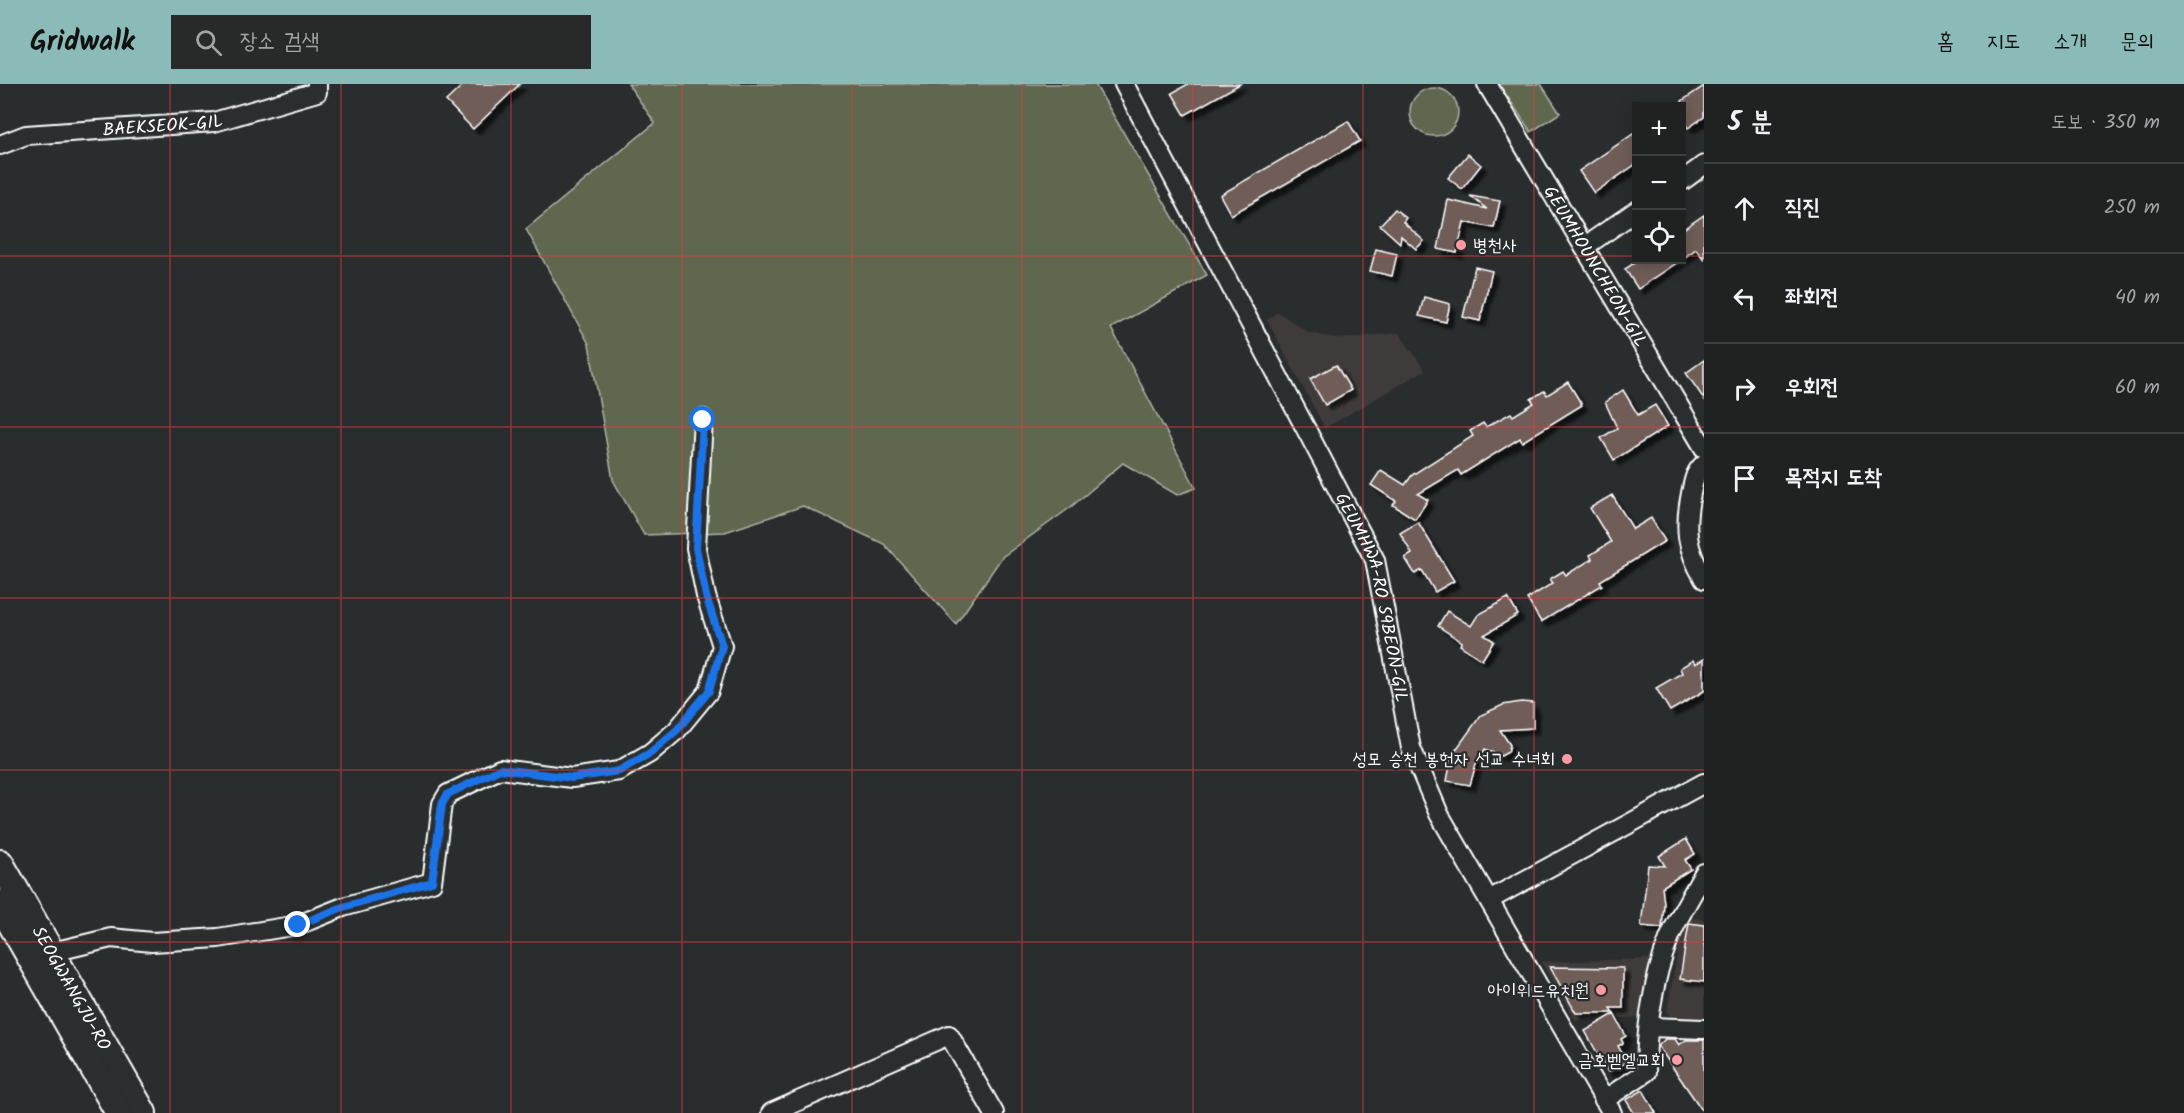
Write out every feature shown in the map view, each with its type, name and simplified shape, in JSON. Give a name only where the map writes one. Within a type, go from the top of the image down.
[{"type":"street","name":"BAEKSEOK-GIL","points":[[0,145],[27,135],[214,122],[317,92],[317,84]]},
{"type":"street","name":"GEUMHWA-RO 59BEON-GIL","points":[[1124,84],[1375,560],[1411,748],[1439,814],[1608,1107]]},
{"type":"street","name":"GEUMHOUNCHEON-GIL","points":[[1487,84],[1704,448]]},
{"type":"street","points":[[1686,178],[1704,165]]},
{"type":"street","points":[[1584,247],[1632,214]]},
{"type":"street","points":[[41,955],[111,938],[152,942],[218,938],[298,925],[343,907],[432,882],[442,804],[448,794],[500,769],[572,778],[619,771],[650,753],[677,730],[709,691],[722,646],[706,596],[696,548],[703,420]]},
{"type":"street","points":[[1704,464],[1695,472],[1685,524],[1690,549],[1704,579]]},
{"type":"street","points":[[1489,900],[1704,783]]},
{"type":"street","name":"SEOGWANGJU-RO","points":[[0,863],[41,955],[119,1113]]},
{"type":"street","points":[[1608,1107],[1646,1072],[1658,975],[1670,938],[1704,873]]},
{"type":"street","name":"SEOGWANGJU-RO","points":[[0,904],[41,955],[143,1113]]},
{"type":"street","points":[[1650,1027],[1704,1029]]},
{"type":"street","points":[[771,1113],[950,1035],[994,1113]]},
{"type":"shaded area","points":[[1278,312],[1309,333],[1340,339],[1399,333],[1425,370],[1325,428],[1267,320]]},
{"type":"shaded area","points":[[1690,917],[1704,920],[1704,1020],[1671,1018],[1667,1011],[1683,923]]},
{"type":"shaded area","name":"아이위드유치원","points":[[1651,959],[1638,1017],[1575,1020],[1541,962]]},
{"type":"green space","points":[[628,84],[1095,84],[1207,275],[1111,328],[1196,488],[1177,495],[1123,463],[1071,507],[1002,557],[956,624],[884,544],[803,506],[725,532],[644,535],[613,480],[589,344],[526,229],[655,123]]},
{"type":"green space","points":[[1499,84],[1541,84],[1560,113],[1531,132]]},
{"type":"green space","points":[[1434,88],[1451,95],[1458,112],[1451,129],[1434,136],[1417,129],[1410,112],[1417,95]]},
{"type":"building","points":[[464,84],[520,84],[473,129],[446,101]]},
{"type":"building","points":[[1188,84],[1240,84],[1185,115],[1172,93]]},
{"type":"building","points":[[1704,86],[1704,117],[1688,128],[1686,102],[1682,101]]},
{"type":"building","points":[[1348,121],[1360,141],[1231,215],[1220,195]]},
{"type":"building","points":[[1632,135],[1632,167],[1594,193],[1579,171]]},
{"type":"building","points":[[1468,154],[1481,165],[1462,189],[1448,178]]},
{"type":"building","points":[[1470,196],[1500,201],[1494,228],[1464,222],[1457,253],[1438,249],[1448,200],[1487,209]]},
{"type":"building","points":[[1395,209],[1406,218],[1403,222],[1424,241],[1416,249],[1401,236],[1400,243],[1380,225]]},
{"type":"building","points":[[1704,215],[1704,259],[1696,249],[1686,256],[1686,227]]},
{"type":"building","points":[[1376,249],[1397,254],[1392,276],[1370,271]]},
{"type":"building","points":[[1633,264],[1675,264],[1638,289],[1625,269]]},
{"type":"building","points":[[1475,267],[1492,271],[1480,321],[1463,317]]},
{"type":"building","points":[[1424,297],[1450,304],[1446,322],[1419,316]]},
{"type":"building","points":[[1704,360],[1704,399],[1686,373]]},
{"type":"building","points":[[1336,365],[1351,390],[1325,405],[1310,379]]},
{"type":"building","points":[[1568,382],[1582,405],[1522,442],[1520,438],[1461,475],[1458,470],[1418,494],[1428,500],[1415,519],[1393,505],[1396,501],[1371,485],[1381,470],[1405,485],[1412,475],[1473,436],[1470,431],[1483,423],[1486,427],[1511,413],[1513,416],[1534,403],[1531,399],[1544,391],[1547,395]]},
{"type":"building","points":[[1623,390],[1638,415],[1655,405],[1668,426],[1614,460],[1601,438],[1617,428],[1605,402]]},
{"type":"building","points":[[1612,495],[1633,529],[1651,518],[1665,541],[1600,581],[1602,585],[1541,622],[1527,599],[1553,583],[1550,579],[1563,571],[1566,575],[1592,559],[1590,555],[1611,542],[1590,508]]},
{"type":"building","points":[[1418,522],[1454,581],[1435,592],[1422,570],[1415,574],[1405,558],[1412,554],[1400,533]]},
{"type":"building","points":[[1508,598],[1518,615],[1484,635],[1494,641],[1482,660],[1460,645],[1462,642],[1438,626],[1447,611],[1471,626],[1478,615]]},
{"type":"building","points":[[1704,659],[1704,691],[1670,711],[1656,688],[1682,673],[1680,668],[1693,660],[1695,664]]},
{"type":"building","points":[[1533,703],[1533,728],[1500,730],[1510,745],[1508,752],[1501,756],[1485,749],[1476,764],[1470,785],[1447,781],[1452,755],[1481,715],[1503,705]]},
{"type":"building","points":[[1686,839],[1695,854],[1685,860],[1691,869],[1662,887],[1664,904],[1662,928],[1641,926],[1648,865],[1665,866],[1659,856]]},
{"type":"building","points":[[1689,923],[1704,925],[1704,982],[1680,979]]},
{"type":"building","points":[[1550,967],[1623,968],[1623,1008],[1610,1008],[1613,1013],[1576,1013]]},
{"type":"building","points":[[1614,1014],[1626,1036],[1621,1039],[1623,1043],[1618,1046],[1627,1062],[1608,1072],[1585,1031]]},
{"type":"building","points":[[1665,1039],[1675,1039],[1679,1045],[1686,1040],[1704,1040],[1704,1113],[1658,1046]]},
{"type":"building","points":[[1643,1090],[1656,1113],[1634,1113],[1626,1100]]},
{"type":"place","name":"병천사","points":[[1461,245]]},
{"type":"place","name":"성모 승천 봉헌자 선교 수녀회","points":[[1567,759]]},
{"type":"place","name":"아이위드유치원","points":[[1601,990]]},
{"type":"place","name":"금호벧엘교회","points":[[1677,1060]]},
{"type":"route","points":[[298,925],[343,907],[432,882],[442,804],[448,794],[500,769],[572,778],[619,771],[650,753],[677,730],[709,691],[722,646],[706,596],[696,548],[699,458],[703,420]]}]
